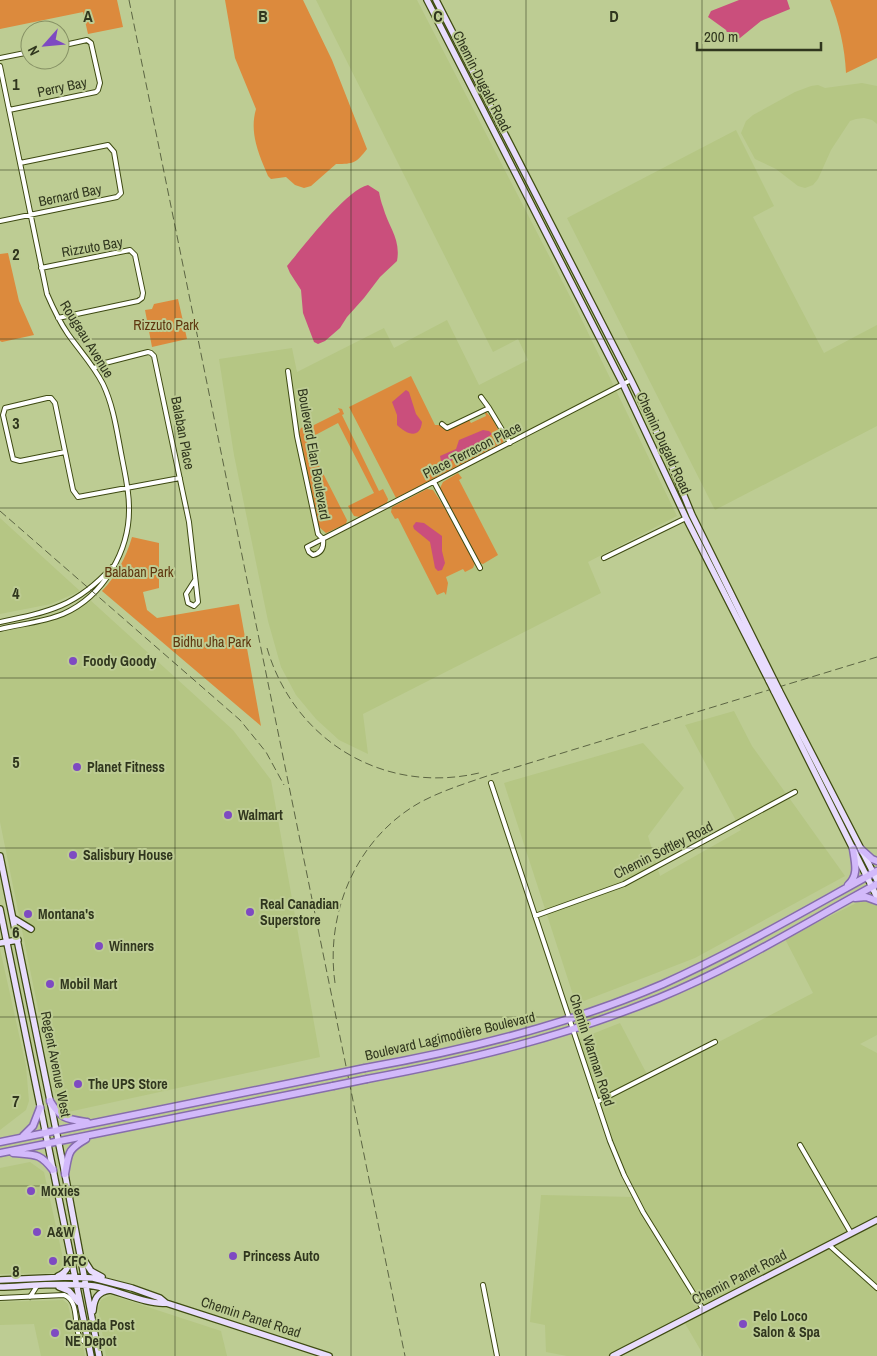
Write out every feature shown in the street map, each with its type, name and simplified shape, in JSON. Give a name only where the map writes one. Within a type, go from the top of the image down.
[{"type":"main road","name":"Chemin Dugald Road","points":[[426,0],[623,384],[686,518],[772,680]]},
{"type":"main road","name":"Chemin Dugald Road","points":[[436,0],[664,447],[692,515],[853,849],[867,877],[874,885],[877,897]]},
{"type":"main road","points":[[441,0],[443,14]]},
{"type":"main road","name":"Chemin Dugald Road","points":[[777,690],[876,875]]},
{"type":"main road","points":[[841,891],[856,875],[853,849]]},
{"type":"main road","points":[[862,850],[877,861]]},
{"type":"main road","name":"Regent Avenue West","points":[[0,856],[59,1142],[93,1323]]},
{"type":"main road","name":"Boulevard Lagimodière Boulevard","points":[[0,1142],[481,1044],[570,1019],[686,973],[733,950],[867,877],[876,875]]},
{"type":"main road","name":"Boulevard Lagimodière Boulevard","points":[[2,1153],[497,1052],[573,1030],[660,998],[685,986],[738,960],[874,885]]},
{"type":"main road","points":[[851,898],[866,896],[877,901]]},
{"type":"main road","name":"Regent Avenue West","points":[[0,909],[3,943],[20,1010],[91,1356]]},
{"type":"main road","points":[[13,918],[31,929]]},
{"type":"main road","points":[[2,934],[16,932]]},
{"type":"main road","points":[[3,943],[18,940]]},
{"type":"main road","points":[[20,1010],[32,1008]]},
{"type":"main road","points":[[50,1100],[58,1113],[64,1118],[93,1123]]},
{"type":"main road","points":[[0,1137],[17,1138],[33,1126],[40,1108]]},
{"type":"main road","points":[[65,1174],[71,1149],[92,1135]]},
{"type":"main road","points":[[2,1153],[37,1155],[45,1160],[53,1170]]},
{"type":"main road","name":"Chemin Panet Road","points":[[613,1356],[877,1220]]},
{"type":"main road","points":[[81,1254],[87,1266],[96,1275],[132,1288]]},
{"type":"main road","points":[[52,1278],[63,1275],[71,1259]]},
{"type":"main road","name":"Chemin Panet Road","points":[[0,1280],[75,1277],[105,1280],[132,1288],[146,1297]]},
{"type":"main road","name":"Chemin Panet Road","points":[[0,1288],[87,1285],[160,1298],[166,1302],[329,1356]]},
{"type":"main road","points":[[55,1286],[69,1291],[81,1308]]},
{"type":"main road","points":[[99,1356],[93,1323],[94,1300],[101,1292],[112,1290]]},
{"type":"main road","points":[[88,1345],[96,1344]]},
{"type":"street","name":"Perry Bay","points":[[9,110],[96,92],[98,90],[100,83],[90,43],[87,40],[70,44]]},
{"type":"street","points":[[0,58],[20,54]]},
{"type":"street","name":"Rougeau Avenue","points":[[0,66],[47,294],[58,318],[94,368],[112,407],[130,506],[123,544],[115,564],[103,583],[78,605],[54,618],[0,629]]},
{"type":"street","name":"Bernard Bay","points":[[20,163],[108,146],[114,152],[122,190],[117,197],[30,214]]},
{"type":"street","points":[[0,221],[30,214]]},
{"type":"street","name":"Rizzuto Bay","points":[[41,268],[130,250],[135,255],[143,293],[142,298],[138,301],[58,318]]},
{"type":"street","name":"Balaban Place","points":[[94,368],[105,362],[148,352],[151,352],[154,356],[189,522],[198,602],[194,606],[188,604],[186,594],[195,580]]},
{"type":"street","name":"Boulevard Elan Boulevard","points":[[288,371],[297,436],[318,534],[323,539]]},
{"type":"street","name":"Place Terracon Place","points":[[323,539],[322,549],[317,554],[314,555],[309,552],[307,547],[631,380]]},
{"type":"street","points":[[481,397],[510,443]]},
{"type":"street","points":[[65,452],[20,461],[13,459],[3,415],[6,408],[47,398],[54,400],[65,452],[73,490],[78,496],[180,478]]},
{"type":"street","points":[[442,424],[447,428],[489,408]]},
{"type":"street","points":[[434,482],[480,568]]},
{"type":"street","points":[[604,558],[686,518]]},
{"type":"street","name":"Rougeau Avenue","points":[[0,622],[45,612],[70,603],[100,581],[115,564]]},
{"type":"street","name":"Chemin Warman Road","points":[[491,783],[610,1141],[635,1197],[656,1236],[703,1310]]},
{"type":"street","name":"Chemin Softley Road","points":[[535,916],[624,884],[795,792]]},
{"type":"street","points":[[597,1102],[715,1042]]},
{"type":"street","points":[[800,1145],[851,1233]]},
{"type":"street","points":[[829,1245],[877,1288]]},
{"type":"street","points":[[483,1285],[497,1356]]},
{"type":"street","points":[[30,1297],[37,1286]]},
{"type":"street","points":[[0,1298],[64,1295],[70,1299],[80,1337],[88,1345]]},
{"type":"street","points":[[74,1310],[81,1308]]},
{"type":"shaded area","points":[[316,0],[417,0],[577,310],[677,516],[588,562],[601,593],[363,714],[368,754],[339,740],[316,719],[296,695],[281,667],[268,621],[234,455],[219,359],[292,348],[297,372],[384,328],[394,348],[447,320],[479,385],[528,360],[518,339],[493,352]]},
{"type":"shaded area","points":[[739,0],[787,0],[790,9],[761,21],[740,38],[731,42],[726,30],[708,17],[711,11]]},
{"type":"shaded area","points":[[862,83],[877,86],[877,124],[872,120],[864,118],[850,121],[831,150],[818,179],[813,185],[805,188],[798,186],[776,169],[755,159],[741,133],[746,121],[753,115],[795,92],[811,86],[818,85],[825,88]]},
{"type":"shaded area","points":[[736,130],[774,206],[753,217],[824,353],[877,325],[877,426],[715,510],[567,218]]},
{"type":"shaded area","points":[[368,185],[379,192],[385,214],[396,240],[397,261],[380,277],[340,328],[325,341],[318,344],[314,342],[303,313],[301,290],[287,266],[314,233],[348,197]]},
{"type":"shaded area","points":[[406,390],[409,392],[416,414],[422,422],[419,431],[412,434],[404,431],[397,425],[397,415],[392,402]]},
{"type":"shaded area","points":[[483,430],[489,431],[492,434],[450,462],[441,461],[440,456],[456,449],[459,440]]},
{"type":"shaded area","points":[[0,518],[80,591],[51,604],[0,614]]},
{"type":"shaded area","points":[[416,522],[424,523],[442,536],[442,551],[445,563],[442,570],[438,571],[435,568],[430,542],[414,529],[413,526]]},
{"type":"shaded area","points":[[89,599],[233,730],[271,780],[320,1057],[68,1112],[57,1102],[0,822],[0,632],[61,617]]},
{"type":"shaded area","points":[[734,711],[752,746],[845,876],[695,958],[576,1004],[504,783],[643,743],[684,788],[648,836],[660,876],[741,830],[685,725]]},
{"type":"shaded area","points":[[864,899],[874,901],[877,905],[877,1035],[860,1044],[877,1053],[877,1356],[704,1356],[683,1320],[613,1356],[567,1356],[546,1352],[545,1325],[530,1322],[541,1195],[634,1197],[610,1141],[577,1040],[620,1023],[649,1078],[813,993],[785,939]]},
{"type":"shaded area","points":[[0,949],[26,1066],[29,1101],[26,1110],[0,1130]]},
{"type":"shaded area","points":[[30,1162],[44,1172],[64,1263],[57,1273],[0,1274],[0,1168]]},
{"type":"shaded area","points":[[111,1295],[221,1331],[227,1356],[106,1356],[98,1308],[101,1300]]},
{"type":"shaded area","points":[[63,1300],[68,1304],[76,1341],[83,1346],[85,1356],[41,1356],[34,1324],[0,1325],[0,1302]]},
{"type":"green space","points":[[0,0],[117,0],[123,27],[88,34],[83,12],[44,20],[20,20],[20,25],[0,29]]},
{"type":"green space","points":[[225,0],[303,0],[332,60],[367,149],[357,160],[347,164],[336,164],[311,186],[304,188],[295,185],[286,177],[271,179],[268,176],[258,152],[254,135],[256,109],[235,58]]},
{"type":"green space","points":[[830,0],[877,0],[877,58],[846,73],[841,36]]},
{"type":"green space","points":[[8,253],[19,301],[34,335],[2,342],[0,341],[0,254]]},
{"type":"green space","name":"Rizzuto Park","points":[[178,299],[187,339],[152,347],[145,310],[152,309],[154,304]]},
{"type":"green space","points":[[411,376],[435,425],[447,429],[469,420],[471,423],[486,416],[486,412],[492,418],[504,441],[501,445],[396,498],[349,407]]},
{"type":"green space","points":[[338,408],[342,409],[344,414],[342,415],[379,491],[383,489],[388,499],[387,503],[360,517],[354,516],[348,506],[374,493],[338,423],[306,440],[347,520],[346,524],[326,533],[319,527],[299,432],[306,425],[310,427],[340,412]]},
{"type":"green space","points":[[458,473],[462,478],[459,480],[498,555],[483,564],[480,563],[440,488],[443,482]]},
{"type":"green space","points":[[427,489],[433,490],[439,499],[475,563],[473,568],[465,572],[463,569],[446,577],[448,583],[446,595],[444,592],[437,595],[398,518],[395,519],[391,512],[392,507]]},
{"type":"green space","name":"Bidhu Jha Park","points":[[132,537],[159,543],[159,588],[143,592],[147,610],[157,618],[239,604],[261,726],[102,591],[120,566]]},
{"type":"railway","points":[[129,0],[405,1356]]},
{"type":"railway","points":[[0,511],[240,720],[266,752],[284,785]]},
{"type":"railway","points":[[267,648],[280,681],[298,710],[321,734],[347,754],[377,768],[410,776],[444,778],[479,773]]},
{"type":"railway","points":[[335,983],[333,957],[335,930],[350,880],[362,857],[378,836],[397,818],[419,803],[444,791],[487,776],[877,657]]},
{"type":"place","name":"Foody Goody","points":[[73,661]]},
{"type":"place","name":"Planet Fitness","points":[[77,767]]},
{"type":"place","name":"Walmart","points":[[228,815]]},
{"type":"place","name":"Salisbury House","points":[[73,855]]},
{"type":"place","name":"Real Canadian Superstore","points":[[250,912]]},
{"type":"place","name":"Montana's","points":[[28,914]]},
{"type":"place","name":"Winners","points":[[99,946]]},
{"type":"place","name":"Mobil Mart","points":[[50,984]]},
{"type":"place","name":"The UPS Store","points":[[78,1084]]},
{"type":"place","name":"Moxies","points":[[31,1191]]},
{"type":"place","name":"A&W","points":[[37,1232]]},
{"type":"place","name":"Princess Auto","points":[[233,1256]]},
{"type":"place","name":"KFC","points":[[53,1261]]},
{"type":"place","name":"Pelo Loco Salon & Spa","points":[[743,1324]]},
{"type":"place","name":"Canada Post NE Depot","points":[[55,1333]]},
{"type":"park label","name":"Balaban Park","points":[[139,572]]}]
